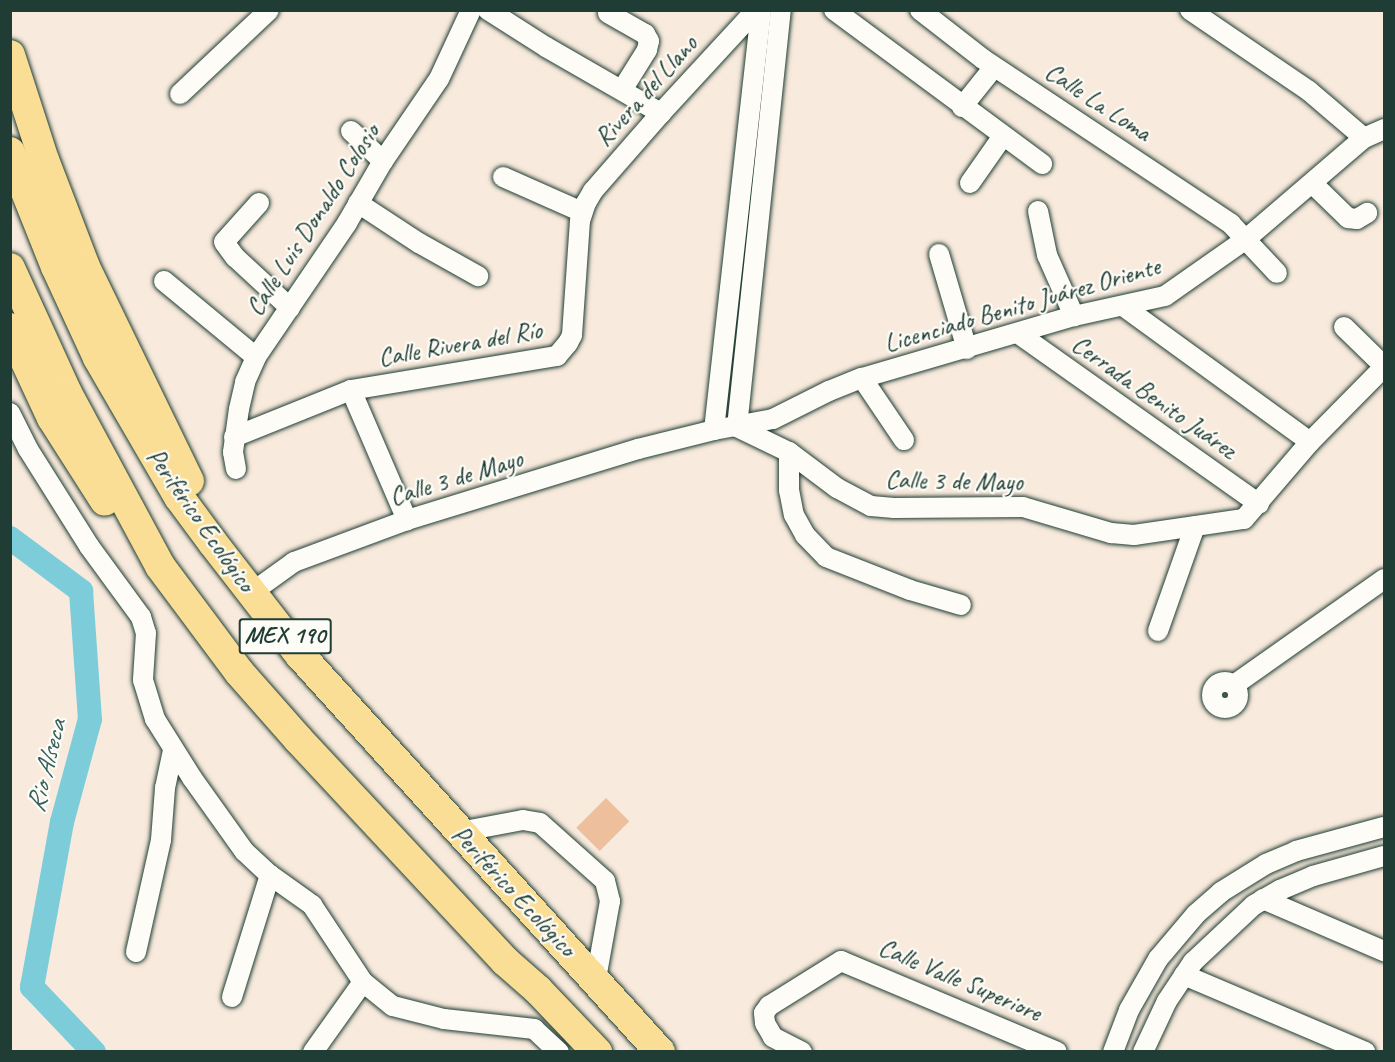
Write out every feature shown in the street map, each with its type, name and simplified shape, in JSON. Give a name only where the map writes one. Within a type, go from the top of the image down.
[{"type":"highway","points":[[10,55],[44,160],[85,267],[123,349],[168,433],[213,543]]},
{"type":"highway","name":"Periférico Ecológico","points":[[10,152],[56,267],[98,358],[179,497],[300,655],[660,1052]]},
{"type":"highway","name":"Periférico Ecológico","points":[[10,268],[71,401],[160,566],[239,672],[505,961],[538,990],[597,1052]]},
{"type":"highway","points":[[10,328],[52,418],[78,460],[117,517],[160,566]]},
{"type":"street","points":[[180,94],[269,10]]},
{"type":"street","name":"Calle Luis Donaldo Colosio","points":[[236,469],[233,461],[234,437],[245,382],[256,357],[446,66],[471,10]]},
{"type":"street","points":[[488,10],[661,113]]},
{"type":"street","name":"Rivera del Llano","points":[[582,212],[593,191],[756,10]]},
{"type":"street","points":[[714,430],[761,10]]},
{"type":"street","points":[[737,427],[781,10]]},
{"type":"street","points":[[834,10],[1042,164]]},
{"type":"street","name":"Calle La Loma","points":[[920,10],[994,66],[1231,224],[1277,273]]},
{"type":"street","points":[[1190,10],[1309,91],[1364,138]]},
{"type":"street","points":[[608,13],[645,34],[649,41],[646,50],[621,90]]},
{"type":"street","points":[[962,107],[994,66]]},
{"type":"street","name":"Licenciado Benito Juárez Oriente","points":[[737,427],[780,417],[829,391],[862,378],[1019,334],[1074,316],[1123,306],[1174,291],[1246,238],[1313,184],[1364,138],[1384,129]]},
{"type":"street","points":[[351,131],[383,161]]},
{"type":"street","points":[[970,183],[1003,136]]},
{"type":"street","points":[[744,155],[765,158]]},
{"type":"street","points":[[503,177],[582,212]]},
{"type":"street","points":[[1313,184],[1348,218],[1357,219],[1367,213]]},
{"type":"street","points":[[259,203],[224,242],[235,257],[290,308]]},
{"type":"street","points":[[358,203],[419,243],[478,276]]},
{"type":"street","points":[[1038,211],[1047,255],[1074,316]]},
{"type":"street","name":"Calle Rivera del Río","points":[[234,437],[351,390],[557,356],[572,335],[582,212]]},
{"type":"street","points":[[939,254],[967,348]]},
{"type":"street","points":[[164,281],[256,357]]},
{"type":"street","points":[[1123,306],[1310,442]]},
{"type":"street","points":[[727,309],[749,311]]},
{"type":"street","points":[[1344,327],[1384,366]]},
{"type":"street","name":"Cerrada Benito Juárez","points":[[1019,334],[1259,504]]},
{"type":"street","name":"Calle 3 de Mayo","points":[[251,593],[294,562],[407,520],[638,449],[714,430],[737,427],[789,452],[844,492],[877,507],[1023,507],[1123,534],[1239,521],[1259,504],[1310,442],[1384,366]]},
{"type":"street","points":[[862,378],[904,440]]},
{"type":"street","points":[[351,390],[407,520]]},
{"type":"street","points":[[10,412],[28,449],[89,546],[141,617],[146,633],[142,669],[146,692],[155,719],[239,844],[270,875],[312,905],[363,982],[393,1006],[444,1020],[534,1029],[559,1052]]},
{"type":"street","points":[[789,452],[789,490],[794,515],[805,535],[826,557],[910,590],[961,605]]},
{"type":"street","points":[[1158,631],[1195,526]]},
{"type":"street","points":[[1384,579],[1236,692],[1384,595]]},
{"type":"street","points":[[136,952],[161,840],[165,788],[173,749]]},
{"type":"street","points":[[459,832],[523,820],[540,823],[605,881],[609,901],[596,979]]},
{"type":"street","points":[[1113,1052],[1133,1002],[1158,958],[1196,914],[1221,892],[1266,864],[1296,851],[1383,833]]},
{"type":"street","points":[[1143,1052],[1156,1022],[1184,975],[1222,932],[1263,899],[1313,876],[1384,856]]},
{"type":"street","points":[[232,997],[249,936],[270,875]]},
{"type":"street","points":[[1263,899],[1384,951]]},
{"type":"street","name":"Calle Valle Superiore","points":[[802,1052],[773,1037],[765,1023],[764,1013],[769,1006],[841,961],[1057,1052]]},
{"type":"street","points":[[1184,975],[1365,1052]]},
{"type":"street","points":[[313,1052],[363,982]]},
{"type":"building","points":[[606,798],[629,821],[600,851],[576,828]]},
{"type":"waterway","name":"Rio Alseca","points":[[10,538],[81,591],[90,719],[62,822],[32,987],[94,1052]]}]
